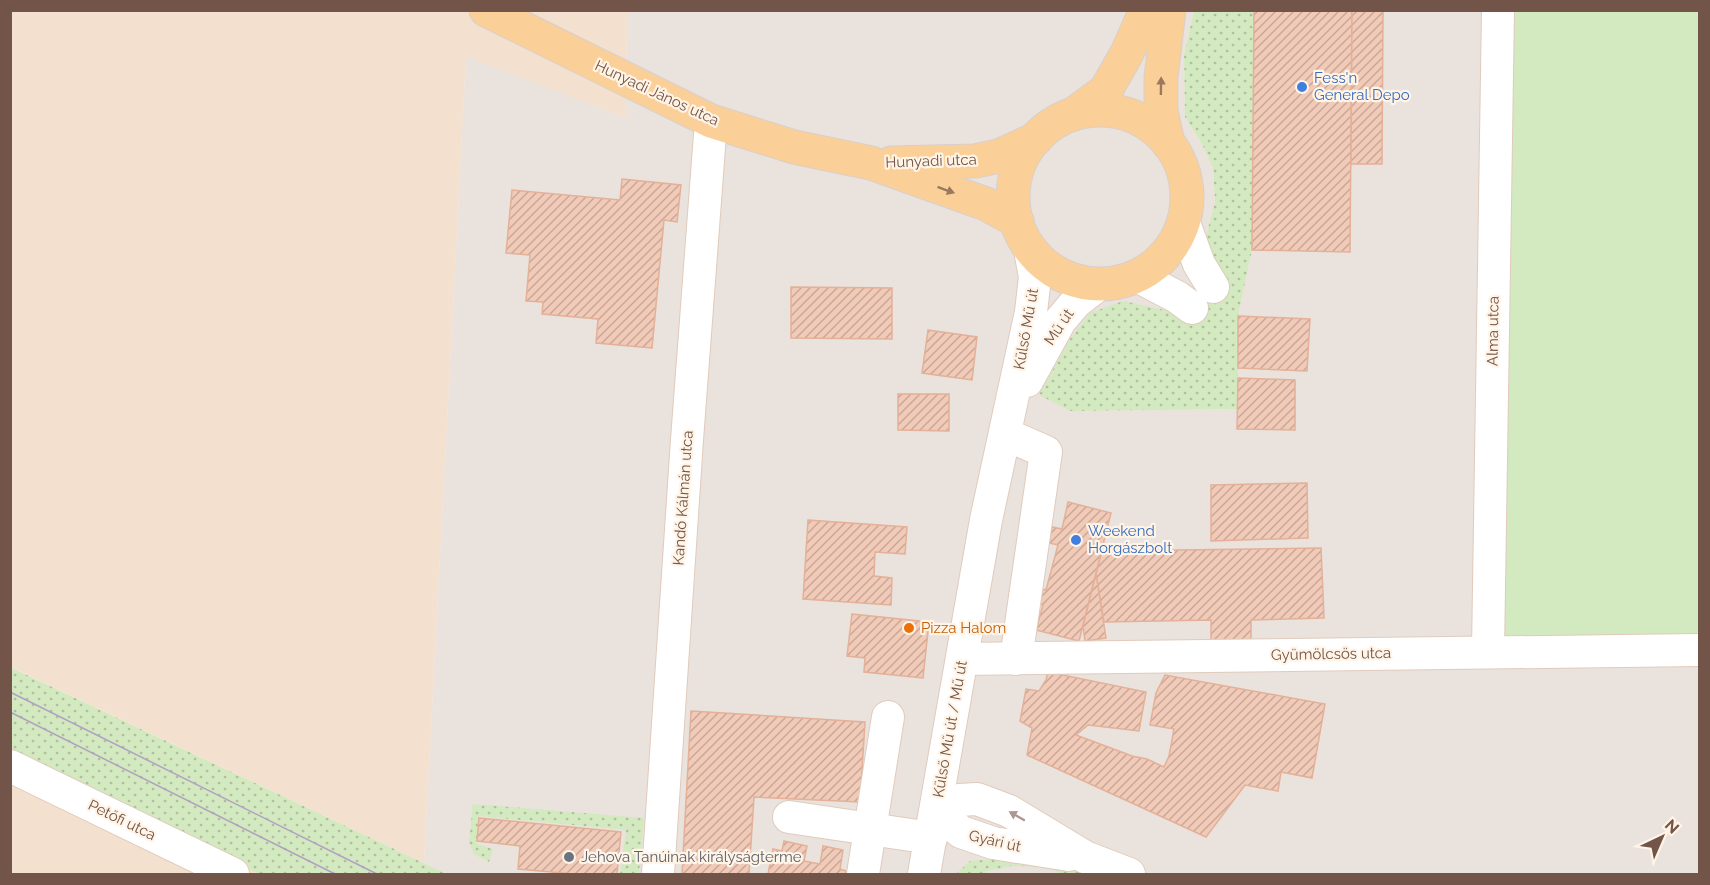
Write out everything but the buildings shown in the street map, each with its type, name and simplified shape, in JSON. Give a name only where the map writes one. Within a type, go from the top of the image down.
[{"type":"main road","name":"Hunyadi János utca","points":[[486,10],[711,121],[794,147],[871,163]]},
{"type":"main road","points":[[1074,114],[1106,90],[1127,53],[1146,10]]},
{"type":"main road","points":[[1168,143],[1161,100],[1169,10]]},
{"type":"main road","points":[[1100,110],[1126,114],[1150,125],[1168,143],[1183,168],[1188,195],[1184,223],[1171,248],[1152,268],[1126,281],[1098,285],[1069,279],[1044,264],[1030,250],[1017,221],[1014,189],[1018,168],[1028,148],[1057,121],[1074,114],[1100,110]]},
{"type":"main road","name":"Hunyadi utca","points":[[871,163],[975,160],[999,156],[1036,139]]},
{"type":"main road","name":"Hunyadi utca","points":[[871,163],[987,204],[1017,221]]},
{"type":"street","name":"Alma utca","points":[[1488,652],[1498,10]]},
{"type":"street","name":"Kandó Kálmán utca","points":[[658,874],[711,121]]},
{"type":"street","points":[[1137,276],[1177,297],[1202,298],[1199,264],[1184,223]]},
{"type":"street","name":"Külső Mű út","points":[[1008,421],[1034,291],[1035,277],[1030,250]]},
{"type":"street","name":"Mű út","points":[[1008,421],[1060,321],[1076,302],[1098,285]]},
{"type":"street","points":[[1008,421],[1046,452],[1016,659]]},
{"type":"street","name":"Külső Mű út / Mű út","points":[[924,874],[986,520],[1008,421]]},
{"type":"street","name":"Gyümölcsös utca","points":[[962,659],[1700,650]]},
{"type":"street","points":[[863,874],[888,717]]},
{"type":"street","name":"Petőfi utca","points":[[10,766],[233,874]]},
{"type":"street","points":[[789,817],[870,829],[933,825]]},
{"type":"street","name":"Gyári út","points":[[933,825],[993,843],[1085,857],[1129,874]]},
{"type":"shaded area","points":[[10,11],[627,11],[626,118],[466,57],[424,863],[11,667]]},
{"type":"shaded area","points":[[627,11],[1194,11],[1184,54],[1185,117],[1202,144],[1213,168],[1215,201],[1204,244],[1224,279],[1071,411],[1238,409],[1238,316],[1252,250],[1254,11],[1486,11],[1699,646],[1699,874],[447,874],[424,863],[466,56],[626,118]]},
{"type":"shaded area","points":[[11,754],[259,874],[11,874]]},
{"type":"green space","points":[[1194,11],[1254,11],[1252,250],[1238,316],[1238,409],[1071,411],[1039,395],[1070,339],[1090,313],[1123,301],[1170,311],[1187,319],[1213,287],[1204,244],[1215,201],[1213,168],[1202,144],[1185,117],[1184,54]]},
{"type":"green space","points":[[1486,11],[1699,11],[1699,646],[1478,645]]},
{"type":"green space","points":[[10,667],[447,874],[259,874],[11,754]]},
{"type":"green space","points":[[473,804],[644,818],[639,874],[620,874],[626,830],[480,816],[477,844],[493,849],[489,862],[474,854],[469,842]]},
{"type":"green space","points":[[1034,856],[1099,874],[1061,874],[1047,867],[1012,866],[987,871],[985,874],[956,874],[970,861]]},
{"type":"tram line","points":[[10,692],[377,874]]},
{"type":"tram line","points":[[10,712],[335,874]]},
{"type":"place","name":"Fess'n General Depo","points":[[1302,87]]},
{"type":"place","name":"Weekend Horgászbolt","points":[[1076,540]]},
{"type":"place","name":"Pizza Halom","points":[[909,628]]},
{"type":"place","name":"Jehova Tanúinak királyságterme","points":[[569,857]]}]
